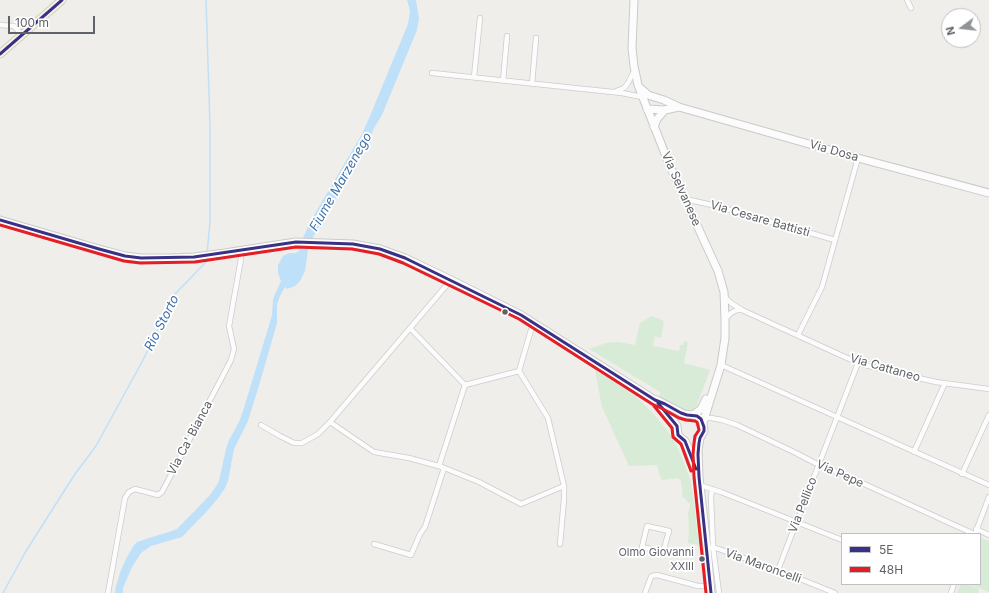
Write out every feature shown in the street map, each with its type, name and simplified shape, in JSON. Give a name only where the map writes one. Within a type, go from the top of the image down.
[{"type":"main road","points":[[0,54],[62,0]]},
{"type":"street","name":"Via Selvanese","points":[[634,0],[632,48],[642,98],[669,164],[718,271],[724,296],[725,338],[721,365],[701,409],[690,415]]},
{"type":"street","points":[[907,0],[912,8]]},
{"type":"street","points":[[474,78],[480,18]]},
{"type":"street","points":[[0,25],[14,26],[22,35]]},
{"type":"street","points":[[503,81],[507,36]]},
{"type":"street","points":[[532,84],[536,38]]},
{"type":"street","points":[[612,92],[624,88],[635,69]]},
{"type":"street","points":[[432,73],[622,93],[642,98]]},
{"type":"street","name":"Via Dosa","points":[[638,84],[645,93],[679,107],[858,158],[989,193]]},
{"type":"street","points":[[647,109],[655,102],[664,100]]},
{"type":"street","points":[[647,109],[665,110],[679,107]]},
{"type":"street","points":[[654,127],[657,118],[665,110]]},
{"type":"street","points":[[798,335],[822,287],[858,158]]},
{"type":"street","name":"Via Cesare Battisti","points":[[686,202],[690,200],[716,206],[835,240]]},
{"type":"street","points":[[0,220],[99,249],[125,256],[141,258],[194,257],[296,242],[353,244],[380,249],[405,258],[521,315],[655,400],[690,415],[697,416],[704,421],[704,431],[700,438],[698,452],[699,477],[710,548],[719,593]]},
{"type":"street","name":"Via Ca' Bianca","points":[[108,593],[125,498],[129,492],[135,489],[158,495],[162,492],[231,360],[234,349],[229,326],[243,250]]},
{"type":"street","points":[[261,425],[294,442],[302,443],[318,434],[330,422],[451,280]]},
{"type":"street","name":"Via Cattaneo","points":[[724,296],[731,303],[742,310]]},
{"type":"street","name":"Via Cattaneo","points":[[725,305],[742,310],[858,363],[945,383],[989,389]]},
{"type":"street","points":[[725,319],[731,313],[737,310],[742,310]]},
{"type":"street","points":[[535,324],[519,371],[548,418],[564,486],[560,544]]},
{"type":"street","points":[[410,328],[465,385]]},
{"type":"street","name":"Via Pellico","points":[[778,570],[858,363]]},
{"type":"street","points":[[721,365],[989,486]]},
{"type":"street","points":[[465,385],[519,371]]},
{"type":"street","name":"Via Selvanese","points":[[704,421],[716,378]]},
{"type":"street","points":[[914,452],[945,383]]},
{"type":"street","points":[[374,544],[412,555],[420,534],[425,527],[465,385]]},
{"type":"street","points":[[655,400],[677,426]]},
{"type":"street","points":[[690,415],[680,419],[677,426],[678,435],[685,441],[699,477]]},
{"type":"street","points":[[962,474],[989,415]]},
{"type":"street","name":"Via Pepe","points":[[704,421],[711,418],[722,420],[737,426],[819,464],[975,532]]},
{"type":"street","points":[[330,422],[374,452],[409,458],[442,467],[479,482],[521,504],[564,486]]},
{"type":"street","points":[[685,441],[692,442],[700,438]]},
{"type":"street","points":[[700,485],[841,540]]},
{"type":"street","points":[[645,593],[650,577],[657,575],[711,589],[710,548],[712,489]]},
{"type":"street","points":[[975,532],[989,497]]},
{"type":"street","points":[[647,526],[669,531],[663,552],[642,547],[647,526]]},
{"type":"street","name":"Via Maroncelli","points":[[710,548],[778,570],[835,593]]},
{"type":"green space","points":[[652,316],[664,321],[661,338],[655,336],[653,346],[679,351],[680,345],[683,345],[684,341],[688,342],[684,363],[710,370],[695,410],[691,412],[686,412],[669,403],[660,397],[660,392],[589,349],[606,343],[618,342],[635,345],[640,323]]},
{"type":"green space","points":[[595,370],[635,396],[650,410],[674,440],[691,482],[699,545],[688,543],[688,513],[690,503],[683,498],[681,481],[678,478],[661,479],[657,465],[629,466],[602,407]]},
{"type":"green space","points":[[981,538],[989,541],[989,592],[972,585],[981,585]]},
{"type":"green space","points":[[961,585],[969,585],[979,589],[978,593],[957,593]]},
{"type":"water","name":"Fiume Marzenego","points":[[407,0],[416,0],[419,19],[417,30],[382,115],[374,128],[368,143],[313,237],[308,250],[305,271],[300,281],[295,286],[287,289],[285,287],[280,296],[277,304],[277,323],[248,421],[234,449],[228,481],[225,488],[209,509],[182,537],[151,546],[141,553],[132,567],[123,588],[123,593],[115,593],[121,570],[134,545],[137,542],[177,529],[210,495],[219,481],[226,449],[243,411],[272,315],[273,299],[281,281],[278,273],[278,265],[283,256],[299,251],[310,222],[362,134],[408,24],[410,11]]},
{"type":"waterway","name":"Rio Storto","points":[[206,0],[210,126],[210,222],[207,254]]},
{"type":"waterway","name":"Rio Storto","points":[[3,593],[26,551],[75,474],[96,446],[143,360],[175,294],[206,262],[206,258]]},
{"type":"transit line","name":"5E","points":[[0,54],[62,0]]},
{"type":"transit line","name":"5E","points":[[0,220],[99,249],[125,256],[141,258],[194,257],[296,242],[353,244],[380,249],[405,258],[521,315],[655,400],[681,413],[697,416],[701,419],[704,431],[699,443],[699,477],[711,593]]},
{"type":"transit line","name":"48H","points":[[0,225],[124,261],[140,263],[195,262],[296,247],[352,249],[379,254],[403,263],[519,319],[652,404],[679,418],[697,422],[699,430],[695,436],[694,443],[694,477],[706,593]]},
{"type":"transit line","name":"5E","points":[[658,403],[677,426],[678,435],[685,441],[696,469]]},
{"type":"transit line","name":"48H","points":[[654,406],[672,428],[673,437],[681,444],[691,471]]},
{"type":"place","name":"Olmo Giovanni XXIII","points":[[702,559]]}]
